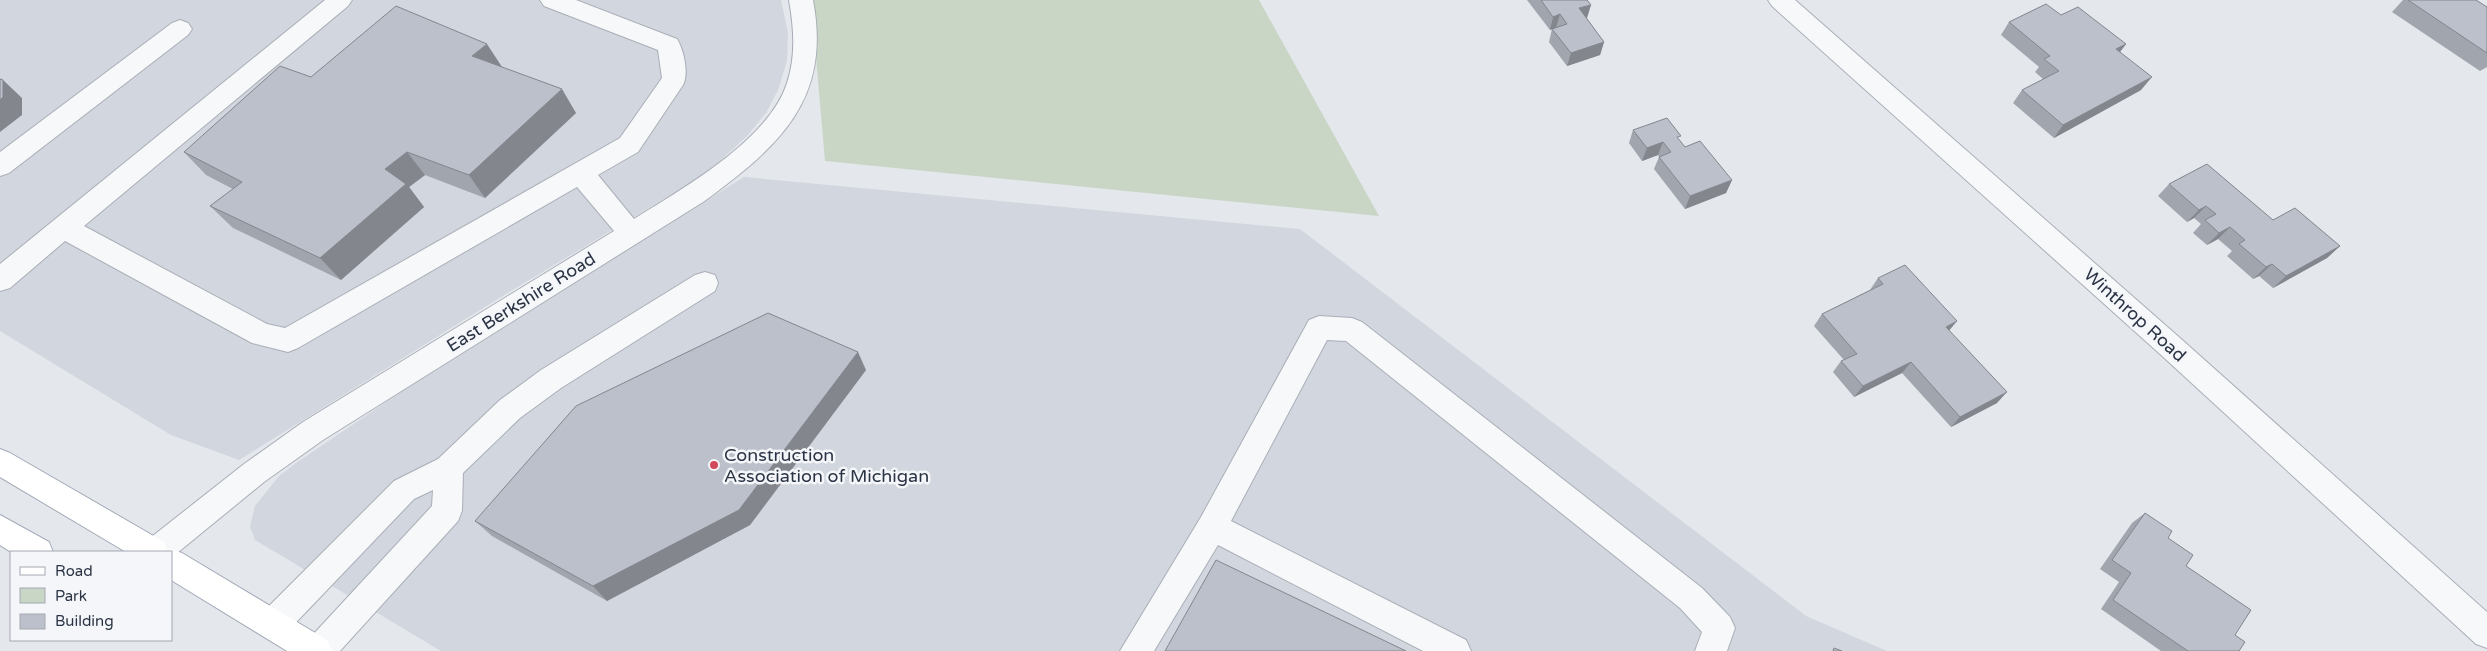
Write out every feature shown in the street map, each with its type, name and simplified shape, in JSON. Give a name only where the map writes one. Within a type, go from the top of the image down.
[{"type":"main road","points":[[0,462],[152,551]]},
{"type":"main road","points":[[0,529],[36,551]]},
{"type":"main road","points":[[172,564],[317,651]]},
{"type":"street","points":[[0,280],[340,0]]},
{"type":"street","points":[[64,228],[262,335],[288,340],[629,145],[674,79],[669,45],[552,0]]},
{"type":"street","name":"East Berkshire Road","points":[[155,551],[254,473],[313,431],[694,195],[730,169],[761,141],[780,118],[795,94],[804,65],[805,37],[801,0]]},
{"type":"street","name":"Winthrop Road","points":[[1780,0],[2162,339],[2487,633]]},
{"type":"street","points":[[0,166],[180,29]]},
{"type":"street","points":[[581,172],[631,234]]},
{"type":"street","points":[[273,624],[404,490],[448,468],[510,409],[551,379],[706,283]]},
{"type":"street","points":[[1136,651],[1212,527],[1319,328],[1352,330],[1691,598],[1718,628],[1711,651]]},
{"type":"street","points":[[317,651],[447,511],[448,468]]},
{"type":"street","points":[[1212,527],[1454,651]]},
{"type":"shaded area","points":[[0,0],[781,0],[788,33],[787,61],[778,90],[766,113],[747,136],[719,162],[687,185],[501,297],[239,460],[171,435],[0,331]]},
{"type":"shaded area","points":[[744,177],[1300,229],[1806,616],[1887,651],[441,651],[255,540],[250,527],[255,506],[279,476],[296,463],[426,375]]},
{"type":"green space","points":[[811,0],[1259,0],[1379,216],[825,161]]},
{"type":"building","points":[[1541,0],[1587,0],[1591,5],[1579,8],[1604,42],[1571,53],[1552,29],[1567,24],[1560,14],[1553,17]]},
{"type":"building","points":[[2408,0],[2476,0],[2487,7],[2487,53]]},
{"type":"building","points":[[2046,4],[2061,15],[2078,7],[2126,44],[2116,49],[2152,77],[2063,125],[2022,90],[2059,71],[2044,59],[2050,56],[2009,22]]},
{"type":"building","points":[[396,6],[487,44],[472,56],[562,89],[469,175],[407,152],[385,169],[406,184],[320,258],[210,206],[242,182],[184,152],[280,66],[311,77]]},
{"type":"building","points":[[0,79],[3,80],[3,97],[0,100]]},
{"type":"building","points":[[1667,118],[1681,136],[1677,137],[1685,147],[1700,141],[1732,180],[1690,196],[1659,157],[1671,152],[1663,142],[1647,148],[1633,130]]},
{"type":"building","points":[[2207,164],[2273,220],[2295,208],[2340,246],[2286,276],[2272,264],[2266,267],[2239,244],[2245,240],[2230,227],[2219,233],[2205,220],[2216,214],[2206,206],[2199,210],[2169,184]]},
{"type":"building","points":[[1905,265],[1957,321],[1946,327],[2007,392],[1960,417],[1911,362],[1863,386],[1841,361],[1857,354],[1822,314],[1883,284],[1878,278]]},
{"type":"building","points":[[768,313],[858,352],[739,510],[593,586],[475,521],[576,406]]},
{"type":"building","points":[[2145,513],[2172,531],[2168,538],[2193,555],[2186,566],[2251,610],[2235,635],[2245,642],[2239,651],[2188,651],[2113,600],[2131,573],[2112,560]]},
{"type":"building","points":[[1216,560],[1406,651],[1165,651]]},
{"type":"place","name":"Construction Association of Michigan","points":[[714,465]]}]
